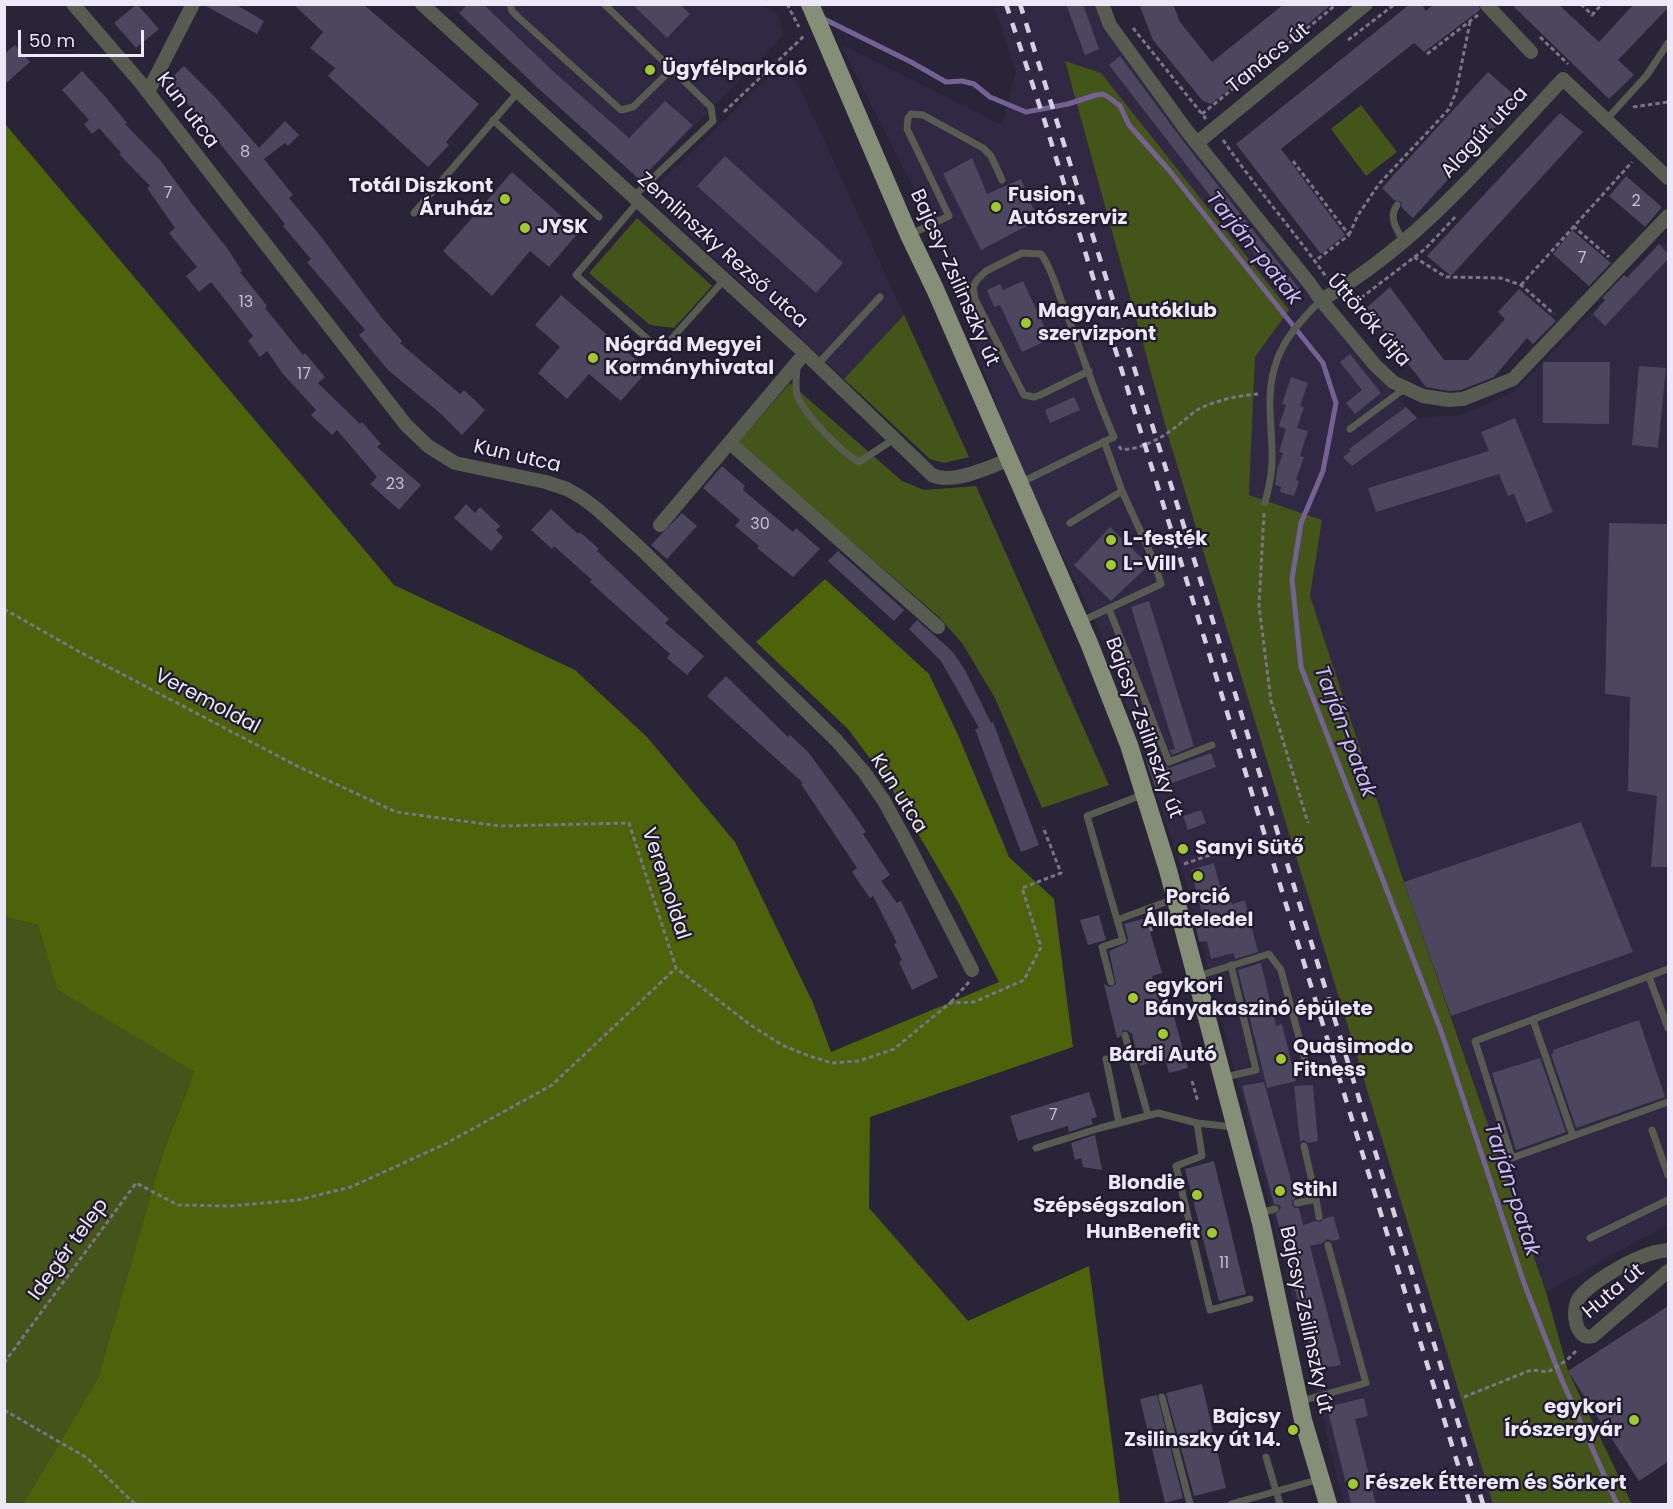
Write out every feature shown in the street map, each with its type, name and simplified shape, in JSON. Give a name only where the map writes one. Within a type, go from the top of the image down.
[{"type":"main road","name":"Bajcsy-Zsilinszky út","points":[[810,4],[1080,622],[1129,744],[1175,899],[1236,1127],[1267,1211],[1299,1402],[1328,1504]]},
{"type":"street","name":"Kun utca","points":[[73,4],[148,92],[267,249],[418,438],[455,463],[546,482],[581,497],[640,548],[843,748],[864,772],[884,801],[972,970]]},
{"type":"street","points":[[148,92],[193,4]]},
{"type":"street","name":"Zemlinszky Rezső utca","points":[[423,4],[724,280],[801,358],[817,365],[927,471],[946,479],[994,466],[1009,459]]},
{"type":"street","name":"Úttörők útja","points":[[1102,4],[1110,25],[1197,143],[1321,300],[1383,374],[1404,389],[1434,399],[1456,399],[1475,395],[1514,378],[1668,216]]},
{"type":"street","name":"Tanács út","points":[[1197,143],[1350,9],[1366,4]]},
{"type":"street","points":[[1488,6],[1531,52]]},
{"type":"street","name":"Alagút utca","points":[[1321,300],[1359,277],[1404,242],[1470,179],[1563,79],[1668,178]]},
{"type":"street","points":[[660,525],[801,358]]},
{"type":"street","points":[[730,443],[938,627]]},
{"type":"street","name":"Huta út","points":[[1668,1250],[1639,1257],[1580,1296],[1575,1313],[1579,1331],[1587,1338],[1593,1336],[1668,1271]]},
{"type":"lane","points":[[510,4],[518,17],[621,110],[633,107],[672,69]]},
{"type":"lane","points":[[604,4],[711,107],[714,121],[636,199],[576,275],[652,343],[667,344],[724,280]]},
{"type":"lane","points":[[1606,120],[1647,75],[1668,43]]},
{"type":"lane","points":[[414,213],[518,92]]},
{"type":"lane","points":[[909,235],[949,216],[907,129],[908,118],[911,114],[923,115],[983,148],[991,156],[1002,180]]},
{"type":"lane","points":[[493,120],[599,217]]},
{"type":"lane","points":[[1397,205],[1392,219],[1404,242]]},
{"type":"lane","points":[[1020,483],[1114,437],[1089,371],[1041,254],[1022,253],[981,275],[973,287],[975,299],[1024,395],[1034,397],[1041,395],[1089,371]]},
{"type":"lane","points":[[817,365],[880,297]]},
{"type":"lane","points":[[1265,503],[1272,460],[1270,393],[1277,360],[1305,316],[1321,300]]},
{"type":"lane","points":[[801,358],[798,396],[817,424],[847,455],[859,462],[894,439]]},
{"type":"lane","points":[[1350,429],[1404,389]]},
{"type":"lane","points":[[1080,622],[1161,584],[1154,561],[1122,491],[1104,441]]},
{"type":"lane","points":[[1070,523],[1122,491]]},
{"type":"lane","points":[[1109,609],[1169,762],[1212,745]]},
{"type":"lane","points":[[1111,982],[1102,947],[1123,940],[1087,816],[1145,795]]},
{"type":"lane","points":[[1117,920],[1175,899]]},
{"type":"lane","points":[[1196,976],[1269,954],[1281,970],[1308,1075]]},
{"type":"lane","points":[[1223,1078],[1256,1071],[1231,965]]},
{"type":"lane","points":[[1668,969],[1475,1041],[1512,1158],[1668,1102]]},
{"type":"lane","points":[[1648,977],[1668,1028]]},
{"type":"lane","points":[[1533,1020],[1573,1136]]},
{"type":"lane","points":[[1125,1035],[1148,1115]]},
{"type":"lane","points":[[1106,1059],[1119,1123]]},
{"type":"lane","points":[[1036,1148],[1158,1113],[1197,1123],[1236,1127]]},
{"type":"lane","points":[[1197,1123],[1202,1156],[1176,1166],[1210,1310],[1250,1299]]},
{"type":"lane","points":[[1652,1130],[1668,1174]]},
{"type":"lane","points":[[1304,1146],[1319,1217]]},
{"type":"lane","points":[[1297,1203],[1316,1198]]},
{"type":"lane","points":[[1590,1238],[1668,1200]]},
{"type":"lane","points":[[1299,1402],[1366,1383],[1328,1245]]},
{"type":"lane","points":[[1162,1397],[1190,1504]]},
{"type":"lane","points":[[1266,1457],[1280,1504]]},
{"type":"lane","points":[[1231,1504],[1320,1479]]},
{"type":"path","points":[[1202,114],[1337,4]]},
{"type":"path","points":[[1581,4],[1592,15],[1602,4]]},
{"type":"path","points":[[788,6],[808,47]]},
{"type":"path","points":[[1427,54],[1488,6]]},
{"type":"path","points":[[1315,261],[1349,235],[1358,215],[1379,184],[1449,109],[1456,92],[1470,21]]},
{"type":"path","points":[[1538,35],[1570,67]]},
{"type":"path","points":[[714,121],[804,36]]},
{"type":"path","points":[[1617,109],[1668,102]]},
{"type":"path","points":[[1521,285],[1637,156]]},
{"type":"path","points":[[1293,161],[1349,235]]},
{"type":"path","points":[[1573,226],[1615,262]]},
{"type":"path","points":[[1404,242],[1414,257],[1446,277],[1502,278],[1521,285],[1554,314]]},
{"type":"path","points":[[1114,437],[1121,448],[1129,450],[1171,431],[1199,409],[1241,395],[1270,393]]},
{"type":"path","points":[[1265,503],[1258,606],[1269,689],[1308,823]]},
{"type":"path","name":"Veremoldal","points":[[4,609],[78,651],[297,766],[396,812],[500,826],[629,823],[676,968],[718,1002],[782,1045],[809,1056],[832,1063],[859,1061],[894,1049],[950,1003],[968,985],[972,977],[972,970]]},
{"type":"path","points":[[950,1003],[974,1002],[1024,980],[1041,947],[1022,888],[1061,873],[1043,827]]},
{"type":"path","points":[[1195,860],[1245,843]]},
{"type":"path","name":"Idegér telep","points":[[4,1363],[136,1183],[178,1205],[230,1206],[298,1200],[351,1187],[445,1144],[552,1085],[676,968]]},
{"type":"path","points":[[1192,1081],[1198,1102]]},
{"type":"path","points":[[1464,1397],[1531,1370],[1548,1372],[1567,1360],[1587,1338]]},
{"type":"path","points":[[4,1410],[87,1458],[135,1504]]},
{"type":"shaded area","name":"Ügyfélparkoló","points":[[450,5],[763,5],[778,15],[783,36],[641,180]]},
{"type":"shaded area","points":[[994,5],[1096,5],[1309,293],[1380,379],[1417,418],[1461,415],[1514,392],[1659,244],[1668,244],[1668,1224],[1546,1292],[1391,841],[1310,596],[1322,520],[1249,495],[1255,357],[1289,310],[1065,62],[1170,442],[1493,1504],[1344,1504],[1273,1218],[1184,876],[1118,680],[1098,628],[1015,457],[932,225],[841,44],[1002,125],[1016,72]]},
{"type":"shaded area","points":[[787,59],[904,315],[844,379],[648,195]]},
{"type":"green space","points":[[1065,61],[1101,73],[1289,310],[1255,357],[1249,495],[1322,520],[1310,596],[1404,882],[1546,1292],[1568,1371],[1632,1504],[1493,1504],[1170,442]]},
{"type":"green space","points":[[1361,105],[1397,152],[1366,176],[1331,129]]},
{"type":"green space","points":[[5,124],[394,585],[575,670],[647,737],[735,842],[813,1003],[831,1052],[999,982],[958,902],[889,784],[848,729],[756,642],[825,579],[929,674],[958,735],[1009,857],[1054,899],[1073,1047],[870,1117],[869,1208],[968,1321],[1089,1266],[1120,1504],[23,1504],[98,1378],[162,1155],[194,1072],[57,990],[38,925],[5,917]]},
{"type":"green space","points":[[637,218],[712,286],[674,328],[650,325],[589,273]]},
{"type":"green space","points":[[904,315],[969,457],[944,463],[930,459],[844,379]]},
{"type":"green space","points":[[790,383],[902,481],[924,490],[976,486],[1109,785],[1042,808],[995,698],[962,643],[939,617],[738,443]]},
{"type":"green space","points":[[5,917],[38,925],[57,990],[194,1072],[162,1155],[98,1378],[23,1504],[5,1504]]},
{"type":"building","points":[[137,4],[159,29],[136,48],[114,23]]},
{"type":"building","points":[[202,4],[235,4],[264,21],[257,34]]},
{"type":"building","points":[[293,4],[363,4],[479,104],[446,142],[449,145],[428,167],[328,76],[335,68],[310,48],[323,32]]},
{"type":"building","points":[[468,4],[483,4],[555,73],[629,138],[665,101],[693,125],[640,180],[459,13]]},
{"type":"building","points":[[632,4],[680,4],[690,14],[667,38]]},
{"type":"building","points":[[1066,4],[1083,4],[1099,49],[1085,55]]},
{"type":"building","points":[[1139,4],[1173,4],[1180,22],[1212,62],[1284,4],[1332,4],[1211,104],[1203,101],[1153,40]]},
{"type":"building","points":[[1410,4],[1421,4],[1426,11],[1434,4],[1478,4],[1480,10],[1424,52],[1414,43],[1281,149],[1345,235],[1321,254],[1236,144]]},
{"type":"building","points":[[1511,4],[1558,4],[1599,42],[1634,4],[1668,4],[1668,8],[1618,60],[1634,75],[1609,99]]},
{"type":"building","points":[[15,45],[30,62],[4,85],[4,54]]},
{"type":"building","points":[[1120,56],[1180,137],[1301,291],[1290,299],[1109,65]]},
{"type":"building","points":[[184,66],[215,97],[259,148],[285,121],[299,135],[288,146],[285,143],[264,159],[293,195],[289,198],[402,341],[400,343],[460,394],[464,390],[485,410],[462,435],[441,414],[388,370],[359,335],[365,330],[307,262],[311,259],[283,226],[285,224],[188,104],[167,82]]},
{"type":"building","points":[[82,71],[127,123],[125,124],[160,160],[227,248],[242,271],[240,272],[267,306],[265,308],[303,355],[305,353],[325,377],[318,383],[360,424],[362,422],[381,444],[377,447],[421,485],[399,510],[370,484],[377,477],[337,430],[332,435],[311,415],[316,410],[283,374],[267,351],[260,357],[248,341],[253,336],[211,282],[199,292],[186,276],[197,267],[169,233],[175,228],[147,188],[150,186],[119,154],[121,153],[99,128],[92,134],[84,124],[89,120],[62,90]]},
{"type":"building","points":[[1488,72],[1520,100],[1413,218],[1402,208],[1401,202],[1394,200],[1382,188]]},
{"type":"building","points":[[1560,113],[1583,132],[1451,276],[1427,256]]},
{"type":"building","points":[[725,156],[843,263],[816,293],[697,186]]},
{"type":"building","name":"Fusion Autószerviz","points":[[972,158],[987,194],[1021,179],[1038,220],[981,250],[943,174]]},
{"type":"building","points":[[512,172],[579,232],[549,267],[530,251],[492,296],[443,251]]},
{"type":"building","points":[[1626,176],[1662,207],[1645,227],[1609,196]]},
{"type":"building","points":[[1572,230],[1611,263],[1589,286],[1553,254]]},
{"type":"building","points":[[1659,244],[1668,254],[1668,259],[1605,326],[1593,314],[1605,300],[1602,298],[1624,275],[1627,278]]},
{"type":"building","name":"Magyar Autóklub szervizpont","points":[[1023,281],[1050,339],[1022,352],[1000,305],[994,307],[987,290],[1000,284],[1003,290]]},
{"type":"building","points":[[1390,287],[1444,360],[1468,360],[1505,319],[1498,312],[1519,289],[1556,321],[1533,344],[1527,338],[1494,377],[1461,390],[1449,391],[1426,387],[1365,309]]},
{"type":"building","name":"Nógrád Megyei Kormányhivatal","points":[[561,295],[648,370],[621,401],[589,374],[567,399],[538,373],[560,347],[535,325]]},
{"type":"building","points":[[1350,354],[1381,393],[1355,414],[1346,403],[1362,390],[1340,362]]},
{"type":"building","points":[[1543,362],[1610,362],[1609,424],[1543,423]]},
{"type":"building","points":[[1639,366],[1666,368],[1658,448],[1632,445]]},
{"type":"building","points":[[1291,377],[1308,383],[1300,406],[1304,407],[1297,428],[1308,431],[1300,456],[1304,457],[1296,480],[1299,481],[1294,496],[1280,492],[1281,487],[1275,485],[1283,453],[1279,452],[1286,429],[1279,426],[1286,405],[1282,404]]},
{"type":"building","points":[[1074,397],[1080,410],[1050,423],[1045,410]]},
{"type":"building","points":[[1406,407],[1417,418],[1352,466],[1343,457],[1351,451],[1349,449]]},
{"type":"building","points":[[1515,418],[1553,512],[1526,523],[1514,494],[1508,496],[1499,474],[1376,512],[1368,488],[1489,451],[1481,432]]},
{"type":"building","points":[[722,466],[745,486],[743,490],[793,532],[796,528],[820,549],[793,577],[757,548],[759,546],[735,526],[740,520],[703,488]]},
{"type":"building","points":[[466,504],[475,513],[480,507],[500,526],[496,530],[503,537],[491,551],[454,518]]},
{"type":"building","points":[[551,509],[578,534],[580,532],[599,549],[597,551],[669,619],[665,623],[704,656],[687,675],[667,658],[670,654],[590,582],[592,580],[554,546],[552,549],[531,530]]},
{"type":"building","points":[[682,513],[697,526],[667,559],[651,545]]},
{"type":"building","points":[[1609,523],[1668,524],[1668,867],[1651,867],[1657,796],[1628,791],[1630,697],[1605,694]]},
{"type":"building","name":"L-Vill","points":[[1110,527],[1149,565],[1111,601],[1074,565]]},
{"type":"building","points":[[838,551],[904,610],[894,621],[828,561]]},
{"type":"building","points":[[1149,601],[1194,746],[1172,755],[1170,750],[1175,749],[1131,607]]},
{"type":"building","points":[[917,620],[952,651],[965,670],[991,723],[993,722],[1039,845],[1021,852],[975,729],[979,728],[941,661],[909,629]]},
{"type":"building","points":[[726,676],[788,737],[790,735],[808,752],[853,813],[866,832],[863,834],[890,875],[881,881],[897,903],[901,901],[938,977],[912,990],[899,962],[902,960],[894,944],[897,943],[873,896],[870,898],[852,872],[857,868],[801,784],[803,783],[707,696]]},
{"type":"building","points":[[1211,753],[1216,767],[1156,789],[1146,760],[1160,754],[1164,765],[1169,768]]},
{"type":"building","points":[[1201,810],[1206,823],[1188,830],[1183,816]]},
{"type":"building","points":[[1581,822],[1633,952],[1451,1016],[1404,882]]},
{"type":"building","points":[[1214,863],[1220,886],[1226,885],[1232,904],[1245,900],[1258,952],[1235,959],[1234,953],[1211,959],[1207,941],[1199,942],[1196,928],[1205,925],[1191,870]]},
{"type":"building","points":[[1099,915],[1106,940],[1088,945],[1080,920]]},
{"type":"building","name":"egykori Bányakaszinó épülete","points":[[1146,918],[1162,973],[1152,976],[1163,1015],[1173,1013],[1188,1068],[1169,1073],[1165,1058],[1140,1066],[1132,1034],[1128,1031],[1123,1030],[1117,1038],[1104,984],[1110,987],[1116,984],[1109,951],[1127,943],[1124,924]]},
{"type":"building","points":[[1261,963],[1276,1026],[1282,1024],[1296,1081],[1267,1088],[1238,970]]},
{"type":"building","points":[[1639,1020],[1665,1097],[1576,1128],[1551,1054],[1554,1053],[1553,1050]]},
{"type":"building","points":[[1540,1058],[1566,1132],[1516,1150],[1492,1073]]},
{"type":"building","points":[[1264,1082],[1296,1198],[1292,1201],[1292,1205],[1299,1208],[1303,1225],[1320,1222],[1333,1216],[1340,1239],[1332,1241],[1327,1239],[1323,1243],[1310,1246],[1341,1365],[1315,1369],[1276,1214],[1281,1208],[1274,1204],[1242,1086]]},
{"type":"building","points":[[1313,1085],[1318,1141],[1309,1143],[1303,1140],[1300,1142],[1294,1086]]},
{"type":"building","points":[[1089,1092],[1097,1117],[1091,1119],[1093,1124],[1069,1132],[1068,1126],[1018,1141],[1010,1116]]},
{"type":"building","points":[[1095,1135],[1102,1170],[1083,1167],[1081,1158],[1075,1160],[1071,1143]]},
{"type":"building","points":[[1214,1161],[1246,1294],[1219,1301],[1185,1169]]},
{"type":"building","name":"egykori Írószergyár","points":[[1668,1306],[1668,1459],[1666,1463],[1639,1481],[1568,1371]]},
{"type":"building","points":[[1202,1384],[1226,1488],[1194,1496],[1166,1393]]},
{"type":"building","points":[[1157,1395],[1183,1498],[1165,1503],[1140,1399]]},
{"type":"building","points":[[1364,1398],[1368,1416],[1355,1419],[1376,1504],[1351,1504],[1327,1407]]},
{"type":"waterway","name":"Tarján-patak","points":[[822,18],[946,82],[962,81],[974,84],[990,97],[1026,112],[1068,104],[1096,95],[1103,94],[1111,99],[1120,106],[1129,125],[1168,169],[1323,363],[1336,403],[1323,471],[1301,523],[1292,579],[1301,667],[1441,1031],[1524,1283],[1561,1378],[1617,1504]]},
{"type":"railway","points":[[1006,4],[1169,523],[1470,1504]]},
{"type":"railway","points":[[1020,4],[1182,520],[1483,1504]]},
{"type":"place","name":"Ügyfélparkoló","points":[[650,70]]},
{"type":"place","name":"Totál Diszkont Áruház","points":[[505,199]]},
{"type":"place","name":"Fusion Autószerviz","points":[[996,207]]},
{"type":"place","name":"JYSK","points":[[525,228]]},
{"type":"place","name":"Magyar Autóklub szervizpont","points":[[1026,323]]},
{"type":"place","name":"Nógrád Megyei Kormányhivatal","points":[[593,358]]},
{"type":"place","name":"L-festék","points":[[1111,540]]},
{"type":"place","name":"L-Vill","points":[[1111,565]]},
{"type":"place","name":"Sanyi Sütő","points":[[1183,849]]},
{"type":"place","name":"Porció Állateledel","points":[[1198,876]]},
{"type":"place","name":"egykori Bányakaszinó épülete","points":[[1133,998]]},
{"type":"place","name":"Bárdi Autó","points":[[1163,1034]]},
{"type":"place","name":"Quasimodo Fitness","points":[[1281,1059]]},
{"type":"place","name":"Stihl","points":[[1280,1191]]},
{"type":"place","name":"Blondie Szépségszalon","points":[[1197,1195]]},
{"type":"place","name":"HunBenefit","points":[[1212,1233]]},
{"type":"place","name":"egykori Írószergyár","points":[[1634,1420]]},
{"type":"place","name":"Bajcsy Zsilinszky út 14.","points":[[1293,1430]]},
{"type":"place","name":"Fészek Étterem és Sörkert","points":[[1353,1484]]}]
